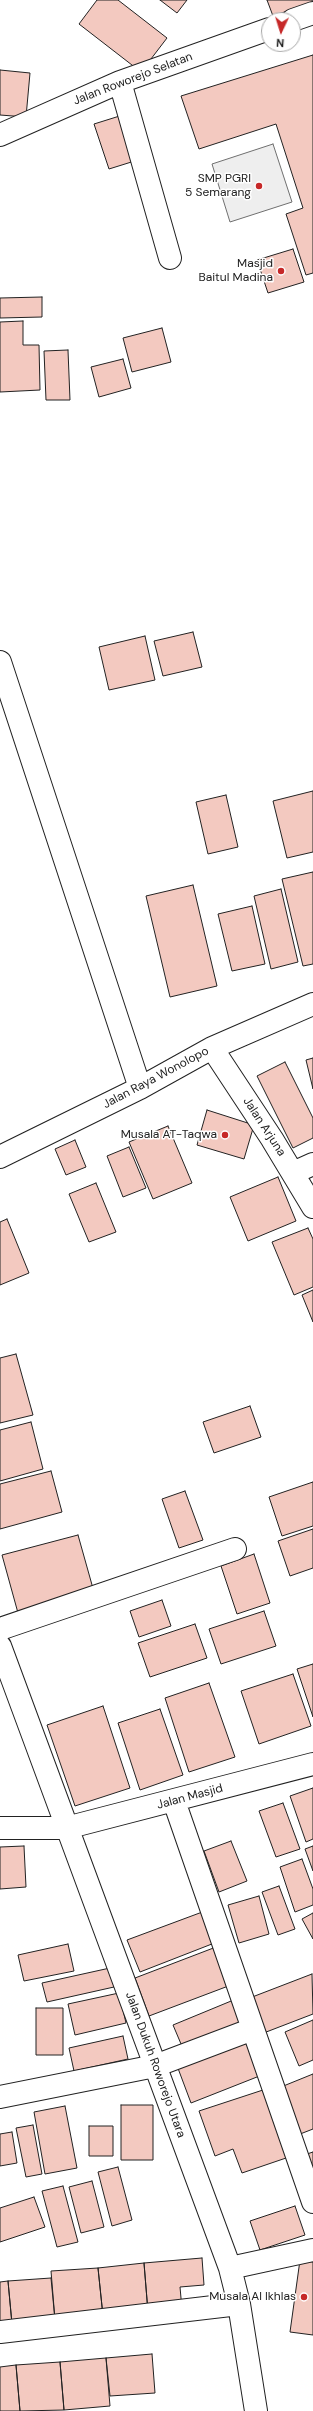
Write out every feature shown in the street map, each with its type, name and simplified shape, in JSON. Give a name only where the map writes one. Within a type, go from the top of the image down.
[{"type":"street","points":[[301,17],[313,13]]},
{"type":"street","name":"Jalan Roworejo Selatan","points":[[0,135],[120,82],[261,32]]},
{"type":"street","points":[[120,82],[170,258]]},
{"type":"street","points":[[0,662],[140,1088]]},
{"type":"street","name":"Jalan Raya Wonolopo","points":[[0,1157],[140,1088],[212,1048],[313,1004]]},
{"type":"street","name":"Jalan Arjuna","points":[[212,1048],[293,1172],[313,1207]]},
{"type":"street","points":[[293,1172],[313,1164]]},
{"type":"street","points":[[0,1630],[235,1549]]},
{"type":"street","name":"Jalan Dukuh Roworejo Utara","points":[[0,1646],[66,1828],[230,2268],[239,2304],[256,2411]]},
{"type":"street","name":"Jalan Masjid","points":[[0,1828],[66,1828],[313,1764]]},
{"type":"street","points":[[174,1801],[313,2202]]},
{"type":"street","points":[[0,2097],[155,2066],[253,2029]]},
{"type":"street","points":[[230,2268],[313,2250]]},
{"type":"street","points":[[0,2332],[239,2304]]},
{"type":"shaded area","points":[[273,144],[292,202],[230,222],[212,164]]},
{"type":"building","points":[[97,0],[118,0],[167,38],[141,72],[79,24]]},
{"type":"building","points":[[160,0],[187,0],[177,13]]},
{"type":"building","points":[[267,0],[312,0],[313,2],[284,12],[272,12]]},
{"type":"building","points":[[313,55],[313,273],[306,275],[286,214],[303,208],[276,124],[199,149],[181,96]]},
{"type":"building","points":[[0,70],[30,73],[26,117],[0,115]]},
{"type":"building","points":[[126,114],[141,159],[109,169],[94,124]]},
{"type":"building","name":"Masjid Baitul Madina","points":[[293,249],[304,282],[268,293],[257,260]]},
{"type":"building","points":[[42,297],[42,317],[0,318],[0,298]]},
{"type":"building","points":[[23,321],[23,345],[39,345],[40,390],[0,392],[0,322]]},
{"type":"building","points":[[162,328],[171,362],[132,372],[123,338]]},
{"type":"building","points":[[68,350],[70,400],[46,400],[44,351]]},
{"type":"building","points":[[123,359],[131,388],[99,397],[91,367]]},
{"type":"building","points":[[193,632],[202,667],[163,676],[154,641]]},
{"type":"building","points":[[145,636],[155,680],[109,690],[99,647]]},
{"type":"building","points":[[313,791],[313,852],[287,858],[273,801]]},
{"type":"building","points":[[226,795],[238,847],[208,854],[196,802]]},
{"type":"building","points":[[313,872],[313,964],[303,966],[282,879]]},
{"type":"building","points":[[193,885],[217,986],[170,997],[146,896]]},
{"type":"building","points":[[281,889],[298,962],[271,969],[254,896]]},
{"type":"building","points":[[252,906],[265,964],[232,971],[218,914]]},
{"type":"building","points":[[313,1058],[313,1089],[306,1060]]},
{"type":"building","points":[[285,1062],[313,1118],[313,1138],[293,1148],[257,1076]]},
{"type":"building","name":"Musala AT-Taqwa","points":[[207,1110],[254,1125],[244,1159],[197,1145]]},
{"type":"building","points":[[168,1126],[192,1183],[153,1199],[129,1142]]},
{"type":"building","points":[[75,1140],[86,1167],[66,1175],[55,1149]]},
{"type":"building","points":[[129,1147],[146,1188],[123,1197],[107,1156]]},
{"type":"building","points":[[278,1177],[296,1221],[248,1241],[230,1197]]},
{"type":"building","points":[[96,1183],[116,1232],[89,1242],[69,1194]]},
{"type":"building","points":[[7,1219],[29,1273],[0,1285],[0,1222]]},
{"type":"building","points":[[308,1228],[313,1239],[313,1287],[294,1295],[272,1242]]},
{"type":"building","points":[[313,1290],[313,1322],[302,1295]]},
{"type":"building","points":[[16,1354],[33,1415],[0,1423],[0,1358]]},
{"type":"building","points":[[250,1406],[261,1437],[214,1453],[203,1422]]},
{"type":"building","points":[[31,1422],[43,1469],[0,1481],[0,1430]]},
{"type":"building","points":[[51,1471],[62,1512],[0,1529],[0,1484]]},
{"type":"building","points":[[313,1482],[313,1526],[282,1536],[269,1497]]},
{"type":"building","points":[[185,1491],[203,1540],[179,1548],[162,1499]]},
{"type":"building","points":[[313,1529],[313,1568],[290,1576],[278,1541]]},
{"type":"building","points":[[78,1535],[94,1592],[18,1613],[2,1555]]},
{"type":"building","points":[[254,1554],[270,1603],[237,1614],[221,1566]]},
{"type":"building","points":[[162,1600],[171,1626],[139,1637],[130,1611]]},
{"type":"building","points":[[264,1611],[276,1646],[221,1664],[209,1629]]},
{"type":"building","points":[[195,1624],[207,1658],[150,1677],[138,1643]]},
{"type":"building","points":[[313,1664],[313,1717],[297,1669]]},
{"type":"building","points":[[293,1674],[311,1726],[259,1744],[241,1691]]},
{"type":"building","points":[[209,1683],[235,1757],[189,1772],[165,1698]]},
{"type":"building","points":[[103,1706],[130,1788],[75,1806],[47,1725]]},
{"type":"building","points":[[160,1709],[183,1775],[140,1790],[118,1723]]},
{"type":"building","points":[[313,1788],[313,1839],[306,1842],[290,1796]]},
{"type":"building","points":[[283,1803],[300,1849],[276,1857],[259,1811]]},
{"type":"building","points":[[231,1841],[247,1881],[219,1892],[204,1851]]},
{"type":"building","points":[[24,1846],[26,1887],[0,1889],[0,1847]]},
{"type":"building","points":[[313,1846],[313,1871],[305,1849]]},
{"type":"building","points":[[302,1859],[313,1889],[313,1905],[295,1912],[280,1867]]},
{"type":"building","points":[[279,1886],[295,1929],[278,1935],[262,1892]]},
{"type":"building","points":[[259,1896],[269,1934],[239,1943],[228,1905]]},
{"type":"building","points":[[205,1911],[217,1942],[140,1972],[127,1940]]},
{"type":"building","points":[[313,1913],[313,1939],[302,1919]]},
{"type":"building","points":[[68,1944],[74,1971],[24,1981],[18,1955]]},
{"type":"building","points":[[216,1947],[231,1985],[149,2016],[135,1978]]},
{"type":"building","points":[[110,1968],[114,1987],[47,2002],[42,1983]]},
{"type":"building","points":[[312,1974],[313,2014],[261,2034],[247,1999]]},
{"type":"building","points":[[119,1993],[126,2023],[75,2035],[68,2004]]},
{"type":"building","points":[[236,1999],[247,2026],[184,2051],[173,2025]]},
{"type":"building","points":[[36,2008],[63,2008],[63,2055],[36,2055]]},
{"type":"building","points":[[313,2020],[313,2060],[299,2066],[285,2032]]},
{"type":"building","points":[[123,2036],[128,2059],[74,2071],[69,2048]]},
{"type":"building","points":[[247,2036],[262,2075],[191,2103],[176,2063]]},
{"type":"building","points":[[313,2074],[313,2129],[295,2136],[276,2089]]},
{"type":"building","points":[[266,2089],[289,2157],[242,2173],[233,2149],[215,2156],[199,2111]]},
{"type":"building","points":[[121,2105],[153,2105],[153,2160],[121,2160]]},
{"type":"building","points":[[65,2106],[77,2168],[45,2174],[34,2112]]},
{"type":"building","points":[[33,2125],[42,2174],[26,2177],[16,2128]]},
{"type":"building","points":[[89,2126],[113,2126],[113,2156],[89,2156]]},
{"type":"building","points":[[12,2132],[17,2163],[0,2166],[0,2134]]},
{"type":"building","points":[[313,2152],[313,2179],[304,2155]]},
{"type":"building","points":[[118,2167],[132,2220],[112,2226],[98,2172]]},
{"type":"building","points":[[92,2181],[104,2227],[81,2233],[69,2187]]},
{"type":"building","points":[[63,2186],[78,2242],[57,2247],[42,2191]]},
{"type":"building","points":[[34,2197],[45,2227],[0,2242],[0,2208]]},
{"type":"building","points":[[295,2206],[305,2235],[260,2250],[250,2221]]},
{"type":"building","points":[[202,2258],[204,2285],[180,2287],[182,2309],[148,2312],[144,2263]]},
{"type":"building","name":"Musala Al Ikhlas","points":[[300,2260],[313,2262],[313,2335],[290,2332]]},
{"type":"building","points":[[144,2263],[148,2312],[103,2316],[98,2268]]},
{"type":"building","points":[[98,2268],[103,2316],[55,2320],[51,2271]]},
{"type":"building","points":[[51,2278],[55,2320],[12,2324],[8,2281]]},
{"type":"building","points":[[8,2281],[12,2324],[0,2325],[0,2282]]},
{"type":"building","points":[[152,2354],[155,2393],[110,2396],[106,2358]]},
{"type":"building","points":[[106,2358],[110,2406],[64,2410],[60,2362]]},
{"type":"building","points":[[60,2362],[64,2410],[20,2411],[16,2365]]},
{"type":"building","points":[[16,2365],[20,2411],[0,2411],[0,2367]]},
{"type":"place","name":"SMP PGRI 5 Semarang","points":[[259,186]]},
{"type":"place","name":"Masjid Baitul Madina","points":[[281,271]]},
{"type":"place","name":"Musala AT-Taqwa","points":[[225,1135]]},
{"type":"place","name":"Musala Al Ikhlas","points":[[304,2297]]}]
